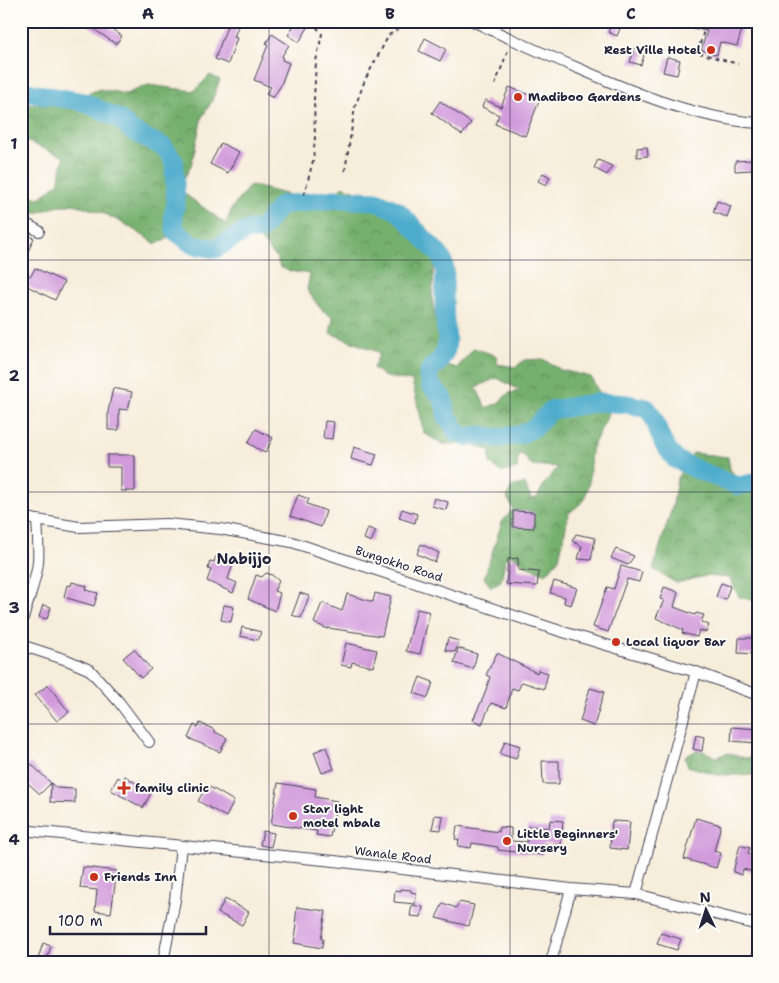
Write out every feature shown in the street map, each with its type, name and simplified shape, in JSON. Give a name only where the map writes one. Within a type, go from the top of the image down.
[{"type":"street","points":[[473,21],[511,40],[659,102],[731,121],[758,123]]},
{"type":"street","points":[[21,221],[39,231]]},
{"type":"street","name":"Bungokho Road","points":[[21,516],[79,527],[167,524],[245,532],[292,542],[560,631],[696,672],[758,695]]},
{"type":"street","points":[[21,624],[38,563],[37,520]]},
{"type":"street","points":[[21,646],[67,660],[90,670],[120,702],[149,742]]},
{"type":"street","points":[[636,894],[696,672]]},
{"type":"street","name":"Wanale Road","points":[[21,830],[334,860],[571,889],[636,894],[758,924]]},
{"type":"street","points":[[163,962],[175,900],[181,846]]},
{"type":"street","points":[[551,962],[571,889]]},
{"type":"street","points":[[755,962],[758,954]]},
{"type":"path","points":[[304,195],[313,161],[316,61],[322,34],[312,21]]},
{"type":"path","points":[[345,170],[355,107],[365,80],[389,35],[410,21]]},
{"type":"path","points":[[700,44],[707,21]]},
{"type":"path","points":[[727,21],[743,26]]},
{"type":"path","points":[[495,85],[511,40]]},
{"type":"path","points":[[699,52],[738,64]]},
{"type":"green space","points":[[210,75],[220,80],[211,103],[202,117],[191,166],[178,189],[226,224],[232,208],[250,185],[327,206],[342,186],[389,202],[403,211],[422,229],[435,256],[432,298],[443,364],[457,368],[474,348],[497,356],[497,364],[516,367],[524,360],[543,359],[561,370],[591,377],[609,413],[591,450],[589,482],[584,501],[569,513],[559,559],[546,574],[526,565],[510,554],[505,561],[501,581],[491,587],[484,578],[502,522],[513,509],[507,497],[512,486],[525,484],[531,499],[537,498],[544,484],[558,467],[531,465],[521,453],[518,457],[517,469],[501,472],[490,463],[490,450],[469,444],[442,444],[424,433],[412,381],[385,377],[373,368],[380,353],[330,333],[333,318],[320,308],[307,290],[310,274],[289,271],[280,267],[276,257],[260,239],[247,236],[221,250],[214,252],[199,250],[179,241],[179,226],[171,205],[167,239],[156,244],[125,224],[103,213],[74,204],[55,207],[33,214],[21,210],[21,194],[40,198],[58,183],[64,157],[21,139],[21,105],[58,104],[100,89],[126,94],[148,85],[194,91]],"holes":[[[497,378],[521,391],[509,393],[498,403],[486,408],[476,387]]]},
{"type":"green space","points":[[693,453],[728,457],[730,469],[738,480],[758,481],[758,602],[739,597],[730,578],[706,576],[676,583],[653,569],[673,504],[677,478]]},
{"type":"green space","points":[[699,749],[716,757],[728,753],[745,758],[758,756],[758,775],[717,775],[688,766],[685,757]]},
{"type":"building","points":[[82,21],[100,21],[122,36],[116,44]]},
{"type":"building","points":[[229,21],[240,21],[234,37],[237,38],[228,64],[215,59]]},
{"type":"building","points":[[297,21],[312,21],[299,42],[288,35]]},
{"type":"building","points":[[613,21],[623,21],[617,36],[608,32]]},
{"type":"building","points":[[678,21],[698,21],[709,24],[709,21],[714,21],[742,29],[737,46],[720,42],[717,55],[701,50],[707,31],[677,25]]},
{"type":"building","points":[[272,34],[289,45],[282,56],[282,60],[289,63],[281,85],[273,98],[266,94],[271,87],[254,80],[268,45],[266,43]]},
{"type":"building","points":[[425,38],[446,49],[440,61],[419,51]]},
{"type":"building","points":[[635,48],[645,52],[641,65],[630,62]]},
{"type":"building","points":[[667,57],[680,60],[677,75],[663,72]]},
{"type":"building","points":[[509,87],[540,99],[525,136],[495,124],[499,115],[482,107],[485,100],[501,107]]},
{"type":"building","points":[[440,101],[471,123],[462,135],[432,113]]},
{"type":"building","points":[[221,143],[239,152],[228,173],[210,164]]},
{"type":"building","points":[[647,147],[648,156],[637,157],[637,148]]},
{"type":"building","points":[[598,160],[612,166],[607,175],[594,168]]},
{"type":"building","points":[[751,160],[752,170],[735,171],[735,161]]},
{"type":"building","points":[[543,173],[550,177],[546,185],[538,181]]},
{"type":"building","points":[[717,201],[731,206],[727,217],[713,212]]},
{"type":"building","points":[[21,233],[34,238],[21,267]]},
{"type":"building","points":[[35,268],[64,282],[55,300],[21,283],[21,273],[31,276]]},
{"type":"building","points":[[113,388],[132,392],[128,410],[119,409],[119,430],[108,430],[108,412]]},
{"type":"building","points":[[325,421],[334,422],[332,439],[323,438]]},
{"type":"building","points":[[256,429],[273,438],[265,453],[248,443]]},
{"type":"building","points":[[354,447],[377,454],[373,465],[351,459]]},
{"type":"building","points":[[107,455],[135,455],[135,491],[121,491],[121,467],[107,467]]},
{"type":"building","points":[[298,495],[309,499],[307,504],[326,511],[321,527],[290,516]]},
{"type":"building","points":[[434,498],[448,502],[446,510],[432,506]]},
{"type":"building","points":[[402,509],[417,514],[415,523],[399,518]]},
{"type":"building","points":[[513,511],[534,512],[534,528],[513,527]]},
{"type":"building","points":[[368,528],[376,531],[371,542],[364,539]]},
{"type":"building","points":[[576,534],[595,538],[591,560],[578,559],[582,546],[572,541]]},
{"type":"building","points":[[421,544],[439,553],[435,562],[417,554]]},
{"type":"building","points":[[616,549],[634,556],[628,565],[611,558]]},
{"type":"building","points":[[223,555],[235,559],[228,579],[237,583],[233,593],[207,581],[211,570],[208,569],[210,561],[214,562],[216,556],[222,558]]},
{"type":"building","points":[[518,558],[518,570],[539,572],[537,586],[506,584],[508,559]]},
{"type":"building","points":[[621,566],[642,572],[639,582],[627,579],[608,632],[593,627],[607,587],[614,589]]},
{"type":"building","points":[[266,573],[279,581],[274,591],[280,593],[275,611],[248,599],[256,575],[262,577]]},
{"type":"building","points":[[554,581],[577,588],[571,605],[564,603],[565,597],[550,593]]},
{"type":"building","points":[[72,582],[87,586],[86,590],[98,593],[94,606],[64,597],[67,585],[71,586]]},
{"type":"building","points":[[721,583],[730,586],[726,599],[716,597]]},
{"type":"building","points":[[664,587],[678,592],[674,607],[695,615],[696,613],[704,615],[701,622],[709,625],[706,632],[699,630],[697,637],[682,633],[683,630],[656,618],[664,600],[660,599]]},
{"type":"building","points":[[300,593],[309,596],[301,618],[292,615]]},
{"type":"building","points":[[375,593],[391,597],[382,636],[328,629],[314,623],[322,603],[342,611],[347,594],[373,602]]},
{"type":"building","points":[[43,605],[51,607],[47,619],[39,617]]},
{"type":"building","points":[[224,605],[234,607],[231,622],[221,620]]},
{"type":"building","points":[[417,609],[430,612],[420,654],[406,651]]},
{"type":"building","points":[[242,627],[261,632],[258,640],[240,636]]},
{"type":"building","points":[[448,638],[459,641],[455,652],[445,650]]},
{"type":"building","points":[[739,638],[758,638],[758,654],[738,653]]},
{"type":"building","points":[[346,643],[377,650],[373,667],[352,662],[351,667],[341,665]]},
{"type":"building","points":[[458,648],[477,654],[473,669],[454,663]]},
{"type":"building","points":[[134,649],[151,669],[141,678],[123,658]]},
{"type":"building","points":[[497,653],[537,673],[538,670],[548,673],[544,689],[522,682],[518,690],[512,688],[506,708],[491,703],[482,724],[473,720],[490,677],[486,675]]},
{"type":"building","points":[[420,677],[433,682],[428,698],[414,693]]},
{"type":"building","points":[[48,685],[69,712],[57,721],[35,695]]},
{"type":"building","points":[[590,688],[604,692],[594,726],[580,721]]},
{"type":"building","points":[[200,723],[227,738],[220,752],[188,738],[194,725],[198,727]]},
{"type":"building","points":[[732,727],[758,729],[758,743],[731,741]]},
{"type":"building","points":[[696,735],[704,737],[702,751],[693,749]]},
{"type":"building","points":[[505,741],[520,746],[516,759],[500,754]]},
{"type":"building","points":[[326,747],[334,769],[322,773],[314,752]]},
{"type":"building","points":[[542,761],[559,761],[559,784],[543,784]]},
{"type":"building","points":[[30,763],[51,783],[40,794],[21,777],[21,772]]},
{"type":"building","name":"family clinic","points":[[125,776],[151,793],[143,808],[111,790],[118,777],[123,780]]},
{"type":"building","points":[[51,783],[56,788],[75,789],[75,803],[50,802]]},
{"type":"building","points":[[278,783],[316,789],[315,797],[337,801],[330,837],[316,835],[317,831],[271,824]]},
{"type":"building","points":[[210,787],[234,801],[226,817],[198,801],[205,789],[208,791]]},
{"type":"building","points":[[435,815],[443,816],[441,830],[432,829]]},
{"type":"building","points":[[696,818],[721,825],[714,851],[721,853],[716,868],[684,859]]},
{"type":"building","points":[[550,820],[563,821],[561,845],[544,844],[543,855],[498,850],[498,847],[472,843],[471,848],[458,846],[459,840],[455,839],[457,826],[499,832],[499,827],[511,828],[511,841],[527,842],[528,826],[549,828]]},
{"type":"building","points":[[612,821],[630,822],[627,850],[610,848]]},
{"type":"building","points":[[263,831],[274,833],[271,847],[260,845]]},
{"type":"building","points":[[740,845],[750,848],[748,853],[758,856],[758,873],[743,869],[742,875],[733,872]]},
{"type":"building","points":[[83,867],[117,871],[111,913],[95,911],[97,890],[80,888]]},
{"type":"building","points":[[401,889],[411,890],[411,892],[416,893],[415,904],[394,902],[395,890],[401,891]]},
{"type":"building","points":[[225,899],[249,912],[242,925],[218,913]]},
{"type":"building","points":[[459,902],[474,905],[469,926],[436,918],[443,903],[456,908]]},
{"type":"building","points":[[412,905],[423,907],[421,917],[410,916]]},
{"type":"building","points":[[297,907],[326,911],[321,939],[323,939],[322,948],[294,943]]},
{"type":"building","points":[[661,933],[681,939],[677,950],[657,944]]},
{"type":"building","points":[[43,943],[51,946],[46,962],[37,962]]},
{"type":"waterway","points":[[21,91],[84,102],[119,119],[132,131],[164,147],[174,161],[176,203],[173,216],[175,231],[193,245],[215,249],[248,230],[261,230],[281,205],[336,199],[376,201],[398,211],[438,253],[443,261],[445,271],[446,350],[428,375],[430,384],[442,397],[447,418],[452,422],[456,433],[468,437],[479,435],[498,438],[519,435],[534,428],[551,410],[600,402],[627,404],[647,408],[654,419],[663,443],[675,459],[738,486],[758,482]]},
{"type":"place","name":"Rest Ville Hotel","points":[[711,50]]},
{"type":"place","name":"Madiboo Gardens","points":[[518,97]]},
{"type":"place","name":"Local liquor Bar","points":[[616,642]]},
{"type":"place","name":"family clinic","points":[[124,788]]},
{"type":"place","name":"Star light motel mbale","points":[[293,816]]},
{"type":"place","name":"Little Beginners' Nursery","points":[[507,841]]},
{"type":"place","name":"Friends Inn","points":[[94,877]]},
{"type":"district","name":"Nabijjo","points":[[244,559]]}]
